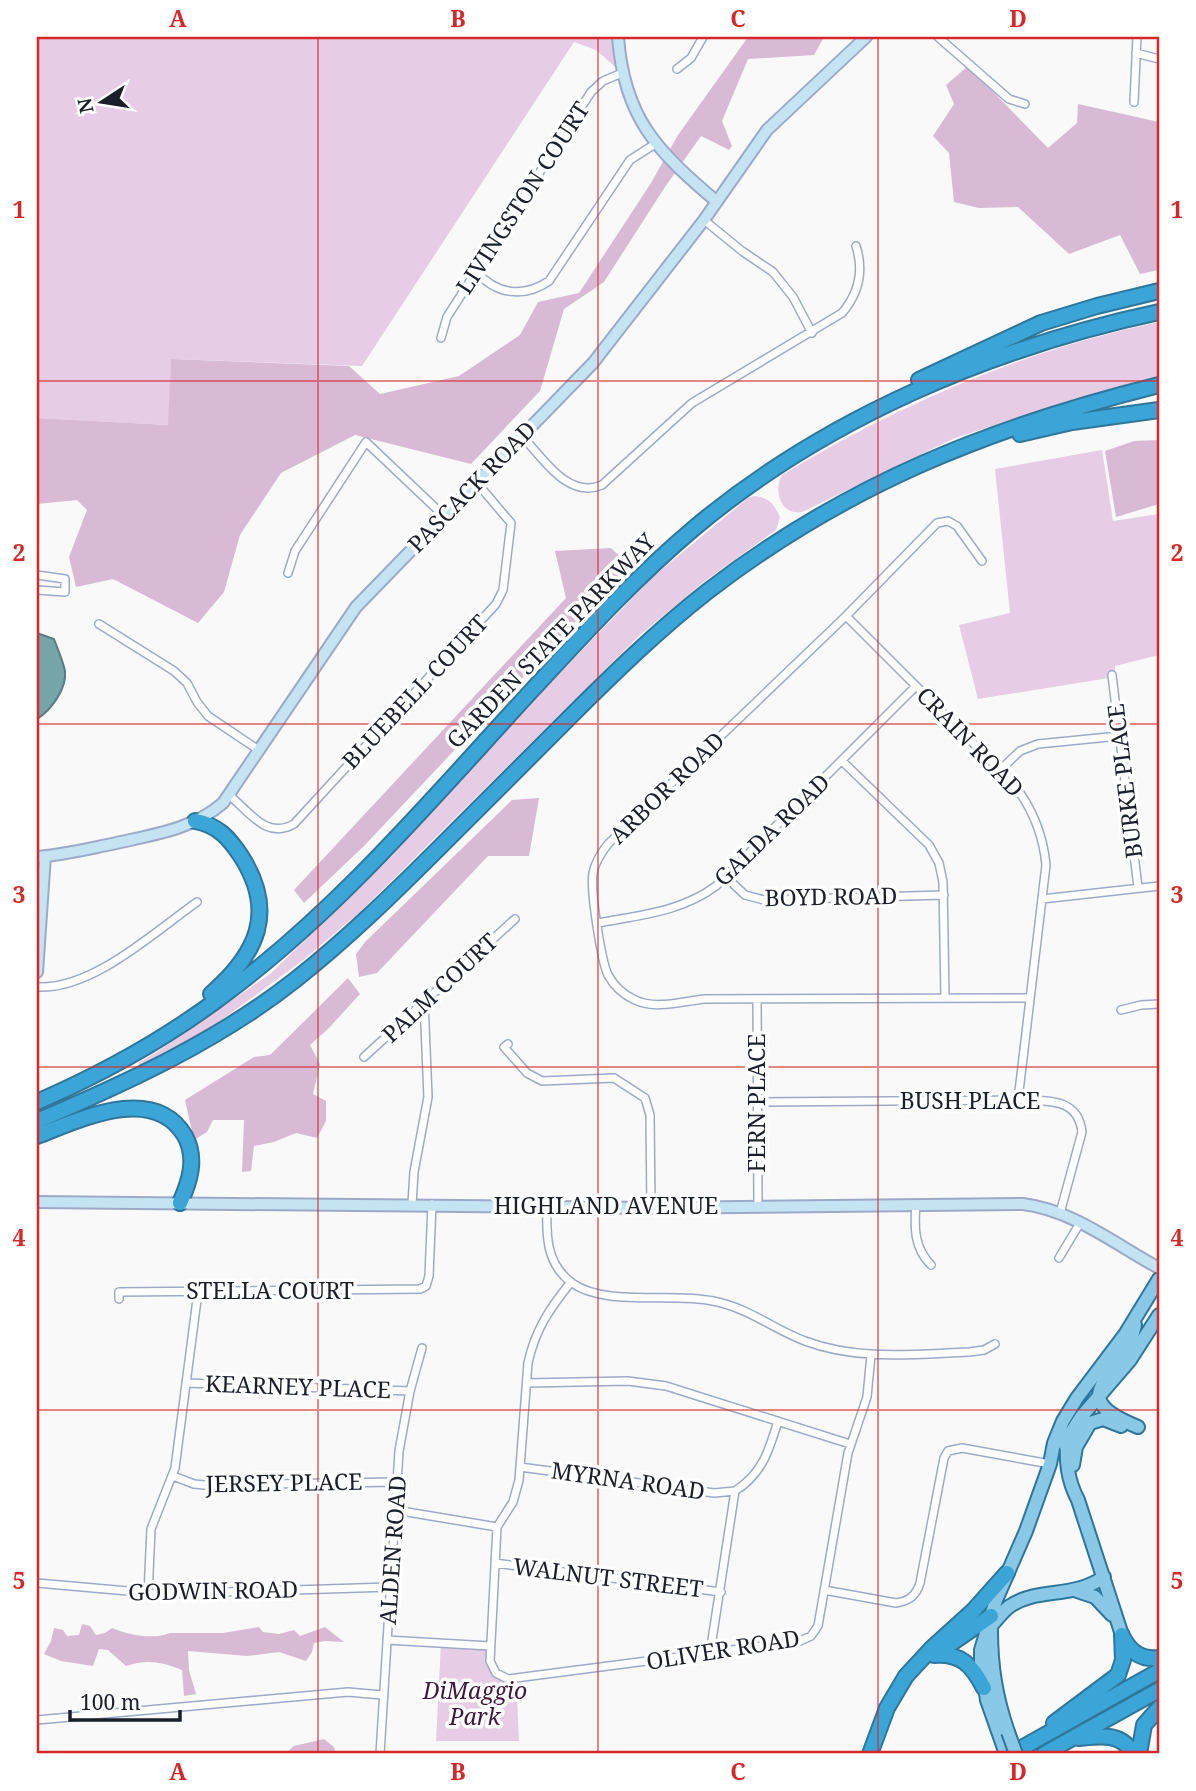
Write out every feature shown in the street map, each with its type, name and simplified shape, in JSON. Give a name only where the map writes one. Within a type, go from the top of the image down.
[{"type":"highway","points":[[830,435],[875,402],[1016,333],[1078,311],[1159,291]]},
{"type":"highway","name":"GARDEN STATE PARKWAY","points":[[37,1102],[137,1053],[226,994],[310,923],[395,837],[616,600],[675,544],[750,486],[830,435],[926,386],[1000,357],[1079,332],[1159,312]]},
{"type":"highway","points":[[37,1133],[146,1080],[247,1019],[335,947],[374,911],[624,664],[684,610],[749,560],[794,530],[863,491],[961,446],[1036,419],[1159,385]]},
{"type":"highway","points":[[911,467],[1051,426],[1159,410]]},
{"type":"highway","points":[[137,1053],[222,984],[246,957],[256,937],[260,919],[259,899],[249,869],[224,833],[215,827],[195,821]]},
{"type":"highway","points":[[37,1121],[143,1074],[271,998]]},
{"type":"highway","points":[[37,1133],[114,1111],[142,1108],[157,1111],[175,1123],[190,1148],[190,1178],[180,1203]]},
{"type":"highway","points":[[870,1754],[892,1698],[915,1667],[931,1648],[973,1611],[1007,1573]]},
{"type":"highway","points":[[915,1667],[991,1621]]},
{"type":"highway","points":[[1120,1630],[1130,1649],[1139,1656],[1159,1658]]},
{"type":"highway","points":[[1032,1743],[1068,1711],[1118,1675],[1123,1660],[1120,1630]]},
{"type":"highway","points":[[934,1655],[955,1656],[965,1661],[973,1668],[984,1688]]},
{"type":"highway","points":[[1011,1754],[1159,1671]]},
{"type":"highway","points":[[1044,1754],[1159,1690]]},
{"type":"highway","points":[[1139,1754],[1144,1725],[1159,1708]]},
{"type":"highway","points":[[1070,1740],[1112,1737],[1122,1741],[1133,1754]]},
{"type":"highway","points":[[876,1738],[876,1754]]},
{"type":"main road","points":[[1011,1754],[984,1688],[981,1650],[1007,1573],[1026,1531],[1050,1464],[1054,1443],[1069,1410],[1138,1314],[1159,1279]]},
{"type":"main road","points":[[1078,1500],[1074,1457],[1087,1426],[1093,1421],[1103,1419],[1136,1430],[1110,1412],[1099,1398],[1102,1381],[1130,1344],[1138,1314]]},
{"type":"main road","points":[[1050,1464],[1082,1418],[1130,1360],[1159,1315]]},
{"type":"main road","points":[[1067,1438],[1067,1475],[1088,1528],[1120,1630]]},
{"type":"main road","points":[[991,1621],[1017,1602],[1089,1587],[1104,1577]]},
{"type":"main road","points":[[1073,1591],[1083,1591],[1096,1597],[1120,1630]]},
{"type":"main road","points":[[991,1621],[993,1682],[1004,1734]]},
{"type":"street","points":[[618,37],[622,73],[634,109],[655,144],[673,164],[716,201]]},
{"type":"street","points":[[677,69],[691,58],[703,37]]},
{"type":"street","name":"PASCACK ROAD","points":[[41,856],[156,834],[195,821],[215,810],[230,796],[356,607],[600,353],[704,220],[778,118],[866,37]]},
{"type":"street","points":[[938,37],[1009,99],[1025,104]]},
{"type":"street","points":[[1134,102],[1138,37]]},
{"type":"street","points":[[1136,53],[1159,59]]},
{"type":"street","name":"LIVINGSTON COURT","points":[[441,338],[447,317],[591,92],[603,81],[622,73]]},
{"type":"street","points":[[477,271],[494,287],[511,292],[531,290],[549,281],[630,160],[655,144]]},
{"type":"street","points":[[704,220],[741,251],[773,272],[793,297],[812,333]]},
{"type":"street","points":[[522,436],[567,483],[580,489],[595,488],[608,481],[692,403],[842,313],[855,294],[860,272],[856,246]]},
{"type":"street","points":[[288,573],[295,551],[366,442],[444,516]]},
{"type":"street","name":"BLUEBELL COURT","points":[[230,796],[253,819],[268,827],[282,829],[294,824],[496,604],[503,590],[511,523],[477,483]]},
{"type":"street","name":"ARBOR ROAD","points":[[982,561],[957,526],[948,522],[937,523],[846,616],[608,844],[596,862],[592,883],[606,971],[618,989],[635,1000],[656,1005],[705,999],[1029,998]]},
{"type":"street","points":[[37,575],[65,579],[65,592],[37,590]]},
{"type":"street","name":"CRAIN ROAD","points":[[846,616],[1017,787],[1029,806],[1042,837],[1046,865],[1018,1100]]},
{"type":"street","points":[[99,624],[181,676],[208,716],[260,751]]},
{"type":"street","name":"BURKE PLACE","points":[[1112,675],[1138,887]]},
{"type":"street","name":"GALDA ROAD","points":[[598,923],[676,908],[705,894],[726,877],[916,686]]},
{"type":"street","points":[[1000,769],[1020,751],[1038,744],[1119,736]]},
{"type":"street","points":[[842,761],[929,845],[939,863],[943,895],[945,998]]},
{"type":"street","points":[[37,972],[41,856]]},
{"type":"street","name":"BOYD ROAD","points":[[726,877],[745,895],[764,900],[943,895]]},
{"type":"street","points":[[1042,899],[1159,886]]},
{"type":"street","points":[[37,987],[62,985],[87,977],[197,902]]},
{"type":"street","name":"PALM COURT","points":[[365,1057],[515,919]]},
{"type":"street","name":"FERN PLACE","points":[[757,1000],[758,1206]]},
{"type":"street","points":[[412,1204],[414,1172],[428,1097],[424,1001]]},
{"type":"street","points":[[1121,1010],[1159,1004]]},
{"type":"street","points":[[508,1044],[504,1047],[534,1078],[551,1082],[614,1078],[645,1098],[650,1115],[651,1208]]},
{"type":"street","name":"BUSH PLACE","points":[[757,1102],[1018,1100],[1063,1104],[1081,1121],[1082,1132],[1059,1213]]},
{"type":"street","name":"HIGHLAND AVENUE","points":[[37,1202],[651,1208],[1023,1204],[1059,1213],[1159,1268]]},
{"type":"street","name":"STELLA COURT","points":[[120,1299],[119,1292],[415,1291],[425,1286],[429,1276],[432,1204]]},
{"type":"street","points":[[916,1204],[914,1226],[917,1243],[923,1257],[931,1265]]},
{"type":"street","points":[[547,1206],[549,1251],[559,1271],[571,1282],[593,1293],[693,1298],[729,1304],[760,1317],[805,1342],[845,1352],[871,1355],[969,1352],[984,1350],[995,1344]]},
{"type":"street","points":[[1059,1258],[1080,1223]]},
{"type":"street","points":[[387,1640],[490,1646],[497,1527],[513,1502],[520,1467],[528,1363],[537,1331],[551,1306],[571,1282]]},
{"type":"street","points":[[148,1594],[151,1528],[173,1476],[198,1292]]},
{"type":"street","name":"ALDEN ROAD","points":[[380,1754],[396,1482],[410,1391],[422,1348]]},
{"type":"street","name":"OLIVER ROAD","points":[[490,1646],[492,1667],[502,1677],[513,1679],[805,1639],[818,1626],[850,1444],[867,1397],[871,1355]]},
{"type":"street","points":[[527,1382],[649,1383],[682,1390],[850,1444]]},
{"type":"street","name":"KEARNEY PLACE","points":[[186,1383],[410,1391]]},
{"type":"street","points":[[710,1653],[735,1491],[748,1482],[762,1466],[778,1421]]},
{"type":"street","points":[[824,1590],[896,1603],[914,1595],[920,1583],[944,1458],[948,1451],[962,1448],[1050,1464]]},
{"type":"street","name":"MYRNA ROAD","points":[[520,1467],[714,1493],[735,1491]]},
{"type":"street","name":"JERSEY PLACE","points":[[173,1476],[205,1485],[396,1482]]},
{"type":"street","points":[[395,1510],[497,1527]]},
{"type":"street","name":"WALNUT STREET","points":[[495,1563],[721,1592]]},
{"type":"street","name":"GODWIN ROAD","points":[[37,1583],[148,1594],[390,1587]]},
{"type":"street","points":[[37,1720],[348,1692],[382,1695]]},
{"type":"green space","points":[[37,37],[618,37],[622,73],[596,50],[574,42],[362,366],[171,359],[169,425],[37,418]]},
{"type":"green space","points":[[1159,322],[1159,377],[1070,401],[955,438],[802,512],[789,510],[781,501],[778,488],[782,475],[871,425],[917,403],[1012,364],[1109,334]]},
{"type":"green space","points":[[1102,450],[1113,521],[1159,514],[1159,655],[1115,666],[1115,677],[978,699],[959,625],[1010,613],[995,469]]},
{"type":"green space","points":[[755,496],[767,500],[776,509],[780,517],[776,530],[705,581],[640,635],[360,912],[302,961],[216,1024],[141,1068],[138,1063],[270,974],[392,856],[488,747],[654,576],[748,498]]},
{"type":"green space","name":"DiMaggio Park","points":[[441,1643],[490,1646],[496,1673],[516,1678],[519,1741],[436,1741]]},
{"type":"shaded area","points":[[748,37],[824,37],[814,55],[748,59],[722,121],[732,146],[729,150],[701,136],[604,282],[564,309],[540,391],[471,464],[355,435],[281,473],[240,535],[224,592],[198,623],[113,579],[76,587],[69,557],[87,510],[77,500],[37,504],[37,418],[168,425],[171,359],[349,366],[380,394],[459,376],[520,335],[538,302],[579,293],[651,183],[678,135]]},
{"type":"shaded area","points":[[968,66],[1048,148],[1077,123],[1078,104],[1159,122],[1159,270],[1140,274],[1120,235],[1069,254],[1018,207],[979,208],[954,202],[949,153],[933,136],[954,104],[946,85]]},
{"type":"shaded area","points":[[1159,440],[1159,504],[1116,517],[1105,451],[1134,441]]},
{"type":"shaded area","points":[[611,548],[629,565],[364,846],[304,903],[294,890],[566,598],[555,551]]},
{"type":"shaded area","points":[[539,798],[529,856],[488,856],[377,973],[359,977],[356,954],[365,942],[512,800]]},
{"type":"shaded area","points":[[348,978],[360,994],[310,1045],[320,1064],[313,1094],[326,1101],[326,1121],[317,1138],[296,1133],[254,1146],[251,1171],[242,1172],[244,1120],[213,1120],[207,1132],[194,1140],[185,1100],[254,1057],[270,1055]]},
{"type":"shaded area","points":[[82,1624],[90,1626],[96,1635],[112,1628],[133,1635],[149,1636],[170,1633],[223,1633],[259,1627],[263,1632],[279,1634],[294,1630],[300,1636],[325,1627],[344,1642],[314,1643],[306,1661],[279,1652],[247,1656],[188,1651],[189,1670],[196,1694],[184,1696],[182,1670],[167,1665],[148,1662],[126,1666],[108,1650],[99,1649],[93,1666],[61,1661],[44,1654],[54,1628],[63,1630],[67,1636],[79,1635]]},
{"type":"shaded area","points":[[324,1739],[334,1747],[336,1754],[285,1754],[294,1746]]},
{"type":"water","points":[[37,633],[54,639],[65,678],[57,698],[37,719]]}]
